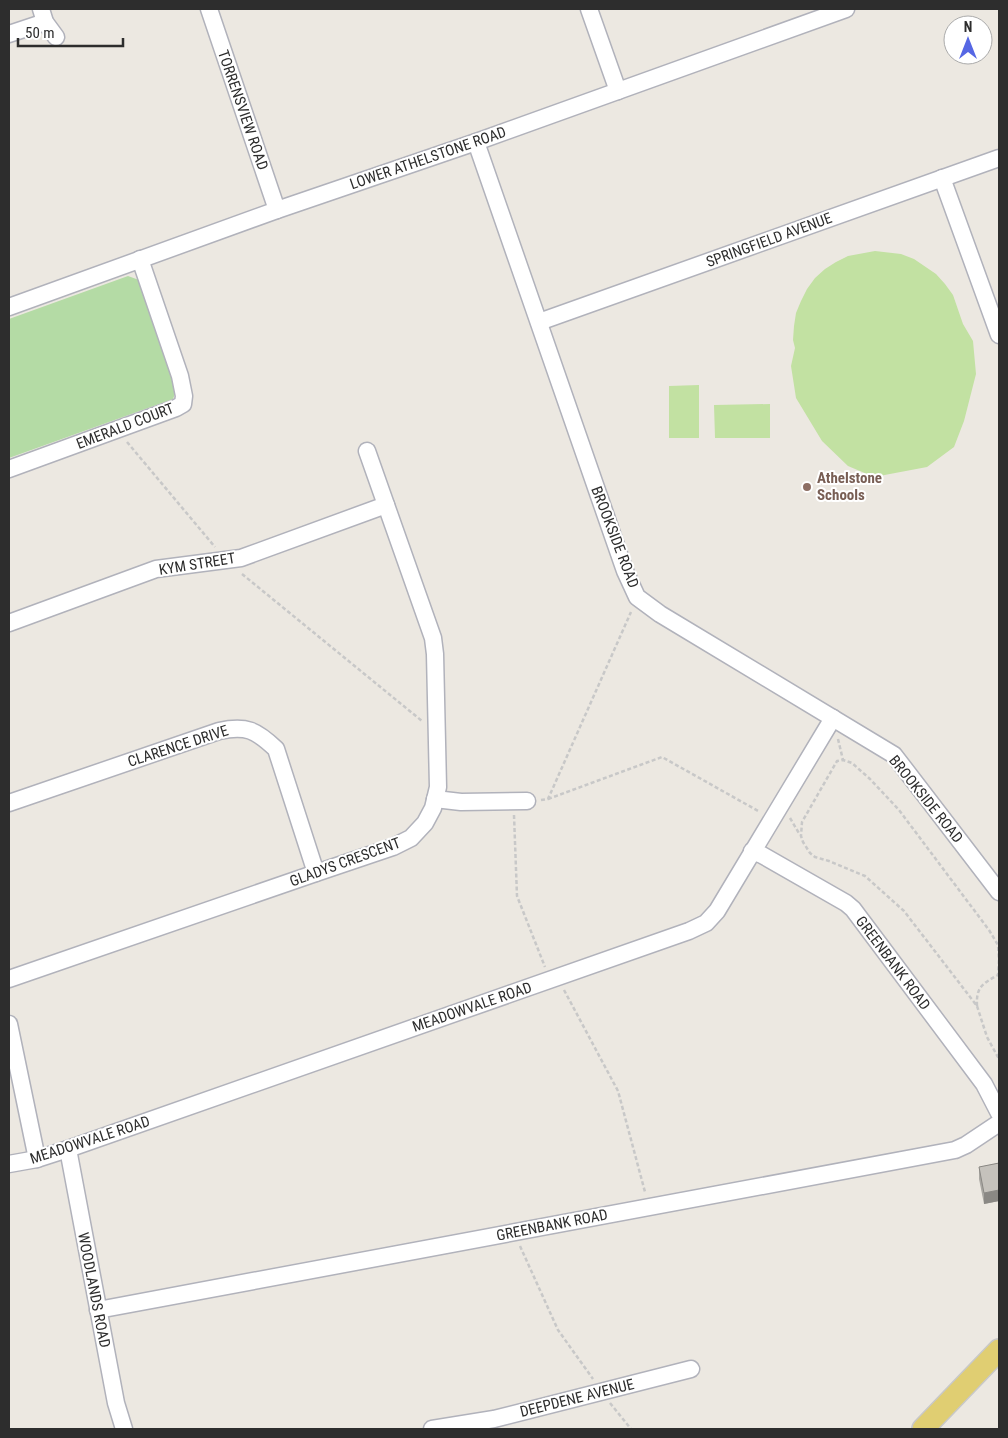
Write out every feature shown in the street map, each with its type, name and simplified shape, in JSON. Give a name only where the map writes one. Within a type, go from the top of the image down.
[{"type":"main road","points":[[923,1429],[999,1350]]},
{"type":"main road","points":[[941,1429],[999,1368]]},
{"type":"street","name":"TORRENSVIEW ROAD","points":[[209,9],[278,210]]},
{"type":"street","points":[[589,9],[618,91]]},
{"type":"street","name":"LOWER ATHELSTONE ROAD","points":[[9,307],[846,9]]},
{"type":"street","points":[[9,34],[43,15],[56,37]]},
{"type":"street","name":"BROOKSIDE ROAD","points":[[476,142],[624,571],[637,598],[660,614],[894,755],[999,892]]},
{"type":"street","name":"SPRINGFIELD AVENUE","points":[[539,322],[999,158]]},
{"type":"street","points":[[942,178],[999,335]]},
{"type":"street","name":"EMERALD COURT","points":[[9,469],[183,404],[184,396],[180,376],[140,259]]},
{"type":"street","name":"GLADYS CRESCENT","points":[[9,979],[393,848],[411,838],[425,823],[433,808],[438,787],[434,638],[367,451]]},
{"type":"street","name":"KYM STREET","points":[[9,623],[156,569],[241,558],[386,506]]},
{"type":"street","name":"MEADOWVALE ROAD","points":[[9,1164],[37,1159],[68,1150],[689,931],[706,923],[718,911],[752,851],[833,718]]},
{"type":"street","name":"CLARENCE DRIVE","points":[[9,803],[219,731],[235,728],[250,729],[266,739],[276,749],[316,873]]},
{"type":"street","points":[[435,799],[461,802],[520,802]]},
{"type":"street","name":"GREENBANK ROAD","points":[[752,851],[798,874],[853,909],[984,1084],[999,1113]]},
{"type":"street","points":[[9,1024],[37,1159]]},
{"type":"street","name":"GREENBANK ROAD","points":[[98,1310],[955,1150],[999,1123]]},
{"type":"street","name":"WOODLANDS ROAD","points":[[68,1150],[116,1403],[124,1429]]},
{"type":"street","name":"DEEPDENE AVENUE","points":[[432,1429],[494,1419],[598,1387],[692,1369]]},
{"type":"path","points":[[117,430],[225,560],[436,732]]},
{"type":"path","points":[[548,799],[637,598]]},
{"type":"path","points":[[647,1207],[618,1091],[554,978],[517,896],[520,802],[548,799],[662,757],[772,819]]},
{"type":"path","points":[[977,1006],[978,992],[983,984],[998,975],[998,946],[989,930],[899,810],[852,763],[844,760],[837,761],[802,822],[801,836],[803,842],[815,857],[865,876],[904,911],[977,1006],[987,1037],[999,1059]]},
{"type":"path","points":[[520,1244],[558,1330],[598,1387],[631,1429]]},
{"type":"green space","points":[[875,251],[901,254],[914,259],[936,274],[945,284],[953,295],[963,324],[973,341],[976,374],[964,421],[954,447],[927,467],[874,477],[848,466],[822,441],[796,398],[791,366],[795,348],[793,340],[796,313],[807,289],[815,278],[825,269],[848,256]]},
{"type":"green space","points":[[128,276],[139,280],[177,388],[173,399],[9,458],[9,319]]},
{"type":"green space","points":[[699,385],[699,438],[669,438],[669,386]]},
{"type":"green space","points":[[770,404],[770,438],[715,438],[714,405]]},
{"type":"building","points":[[999,1163],[999,1190],[984,1193],[979,1167]]},
{"type":"place","name":"Athelstone Schools","points":[[807,487]]}]
